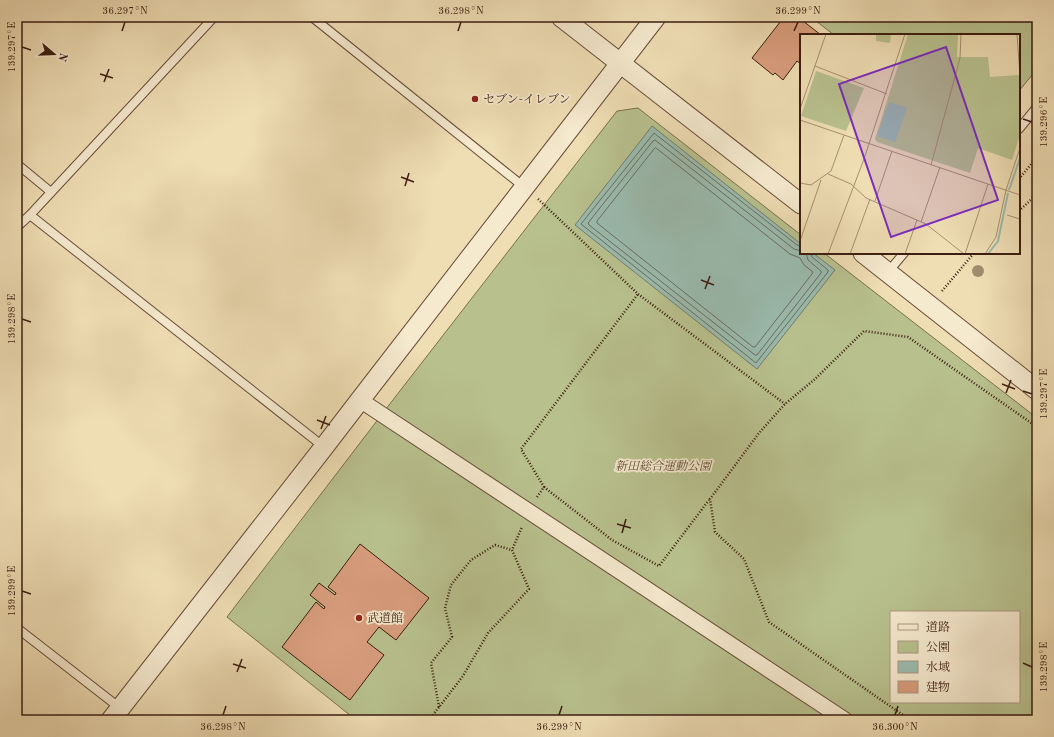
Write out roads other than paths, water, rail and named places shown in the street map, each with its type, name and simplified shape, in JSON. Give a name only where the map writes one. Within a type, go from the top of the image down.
[{"type":"street","points":[[561,17],[800,203]]},
{"type":"street","points":[[116,714],[656,17]]},
{"type":"street","points":[[865,254],[1037,390]]},
{"type":"street","points":[[360,400],[845,720]]},
{"type":"lane","points":[[17,227],[30,215],[214,17]]},
{"type":"lane","points":[[312,17],[524,187]]},
{"type":"lane","points":[[1020,127],[1037,107]]},
{"type":"lane","points":[[17,164],[51,192]]},
{"type":"lane","points":[[30,215],[324,447]]},
{"type":"lane","points":[[888,272],[903,254]]},
{"type":"lane","points":[[17,628],[116,714]]},
{"type":"water","points":[[652,126],[800,243],[800,254],[814,254],[835,270],[757,369],[575,225]]},
{"type":"place","name":"セブン-イレブン","points":[[475,99]]},
{"type":"place","name":"武道館","points":[[359,618]]},
{"type":"park label","name":"新田総合運動公園","points":[[663,466]]}]
